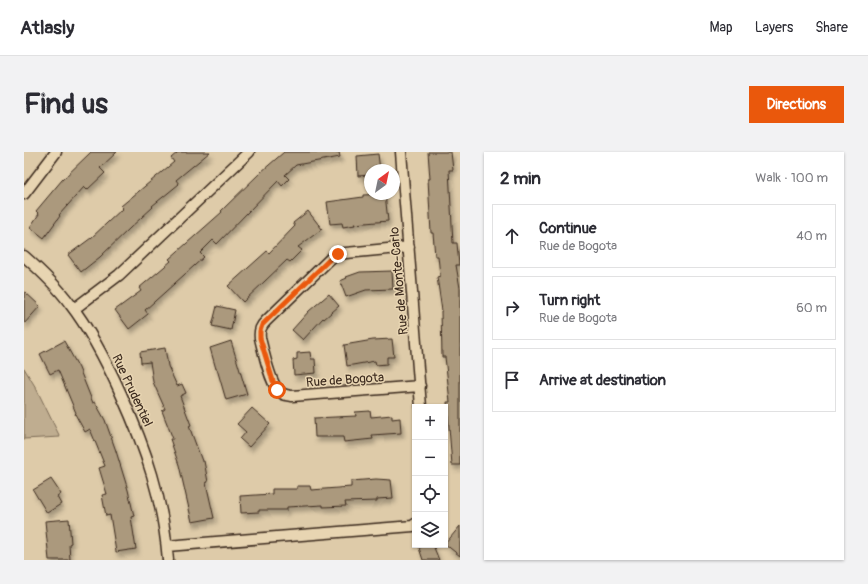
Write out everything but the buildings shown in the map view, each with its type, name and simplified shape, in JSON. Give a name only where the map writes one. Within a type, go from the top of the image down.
[{"type":"street","points":[[24,194],[56,152]]},
{"type":"street","points":[[74,309],[119,275],[249,152]]},
{"type":"street","name":"Rue de Monte-Carlo","points":[[401,152],[421,404]]},
{"type":"street","name":"Rue de Bogota","points":[[409,247],[338,254],[330,259],[262,325],[260,338],[273,381],[277,390],[284,395],[292,396],[420,386]]},
{"type":"street","name":"Rue Prudentiel","points":[[24,256],[46,276],[74,309],[109,367],[138,432],[154,478],[165,528],[168,560]]},
{"type":"street","points":[[167,546],[412,526]]},
{"type":"shaded area","points":[[24,368],[36,388],[60,437],[24,439]]},
{"type":"route","points":[[277,390],[260,338],[262,325],[330,259],[338,254]]}]
